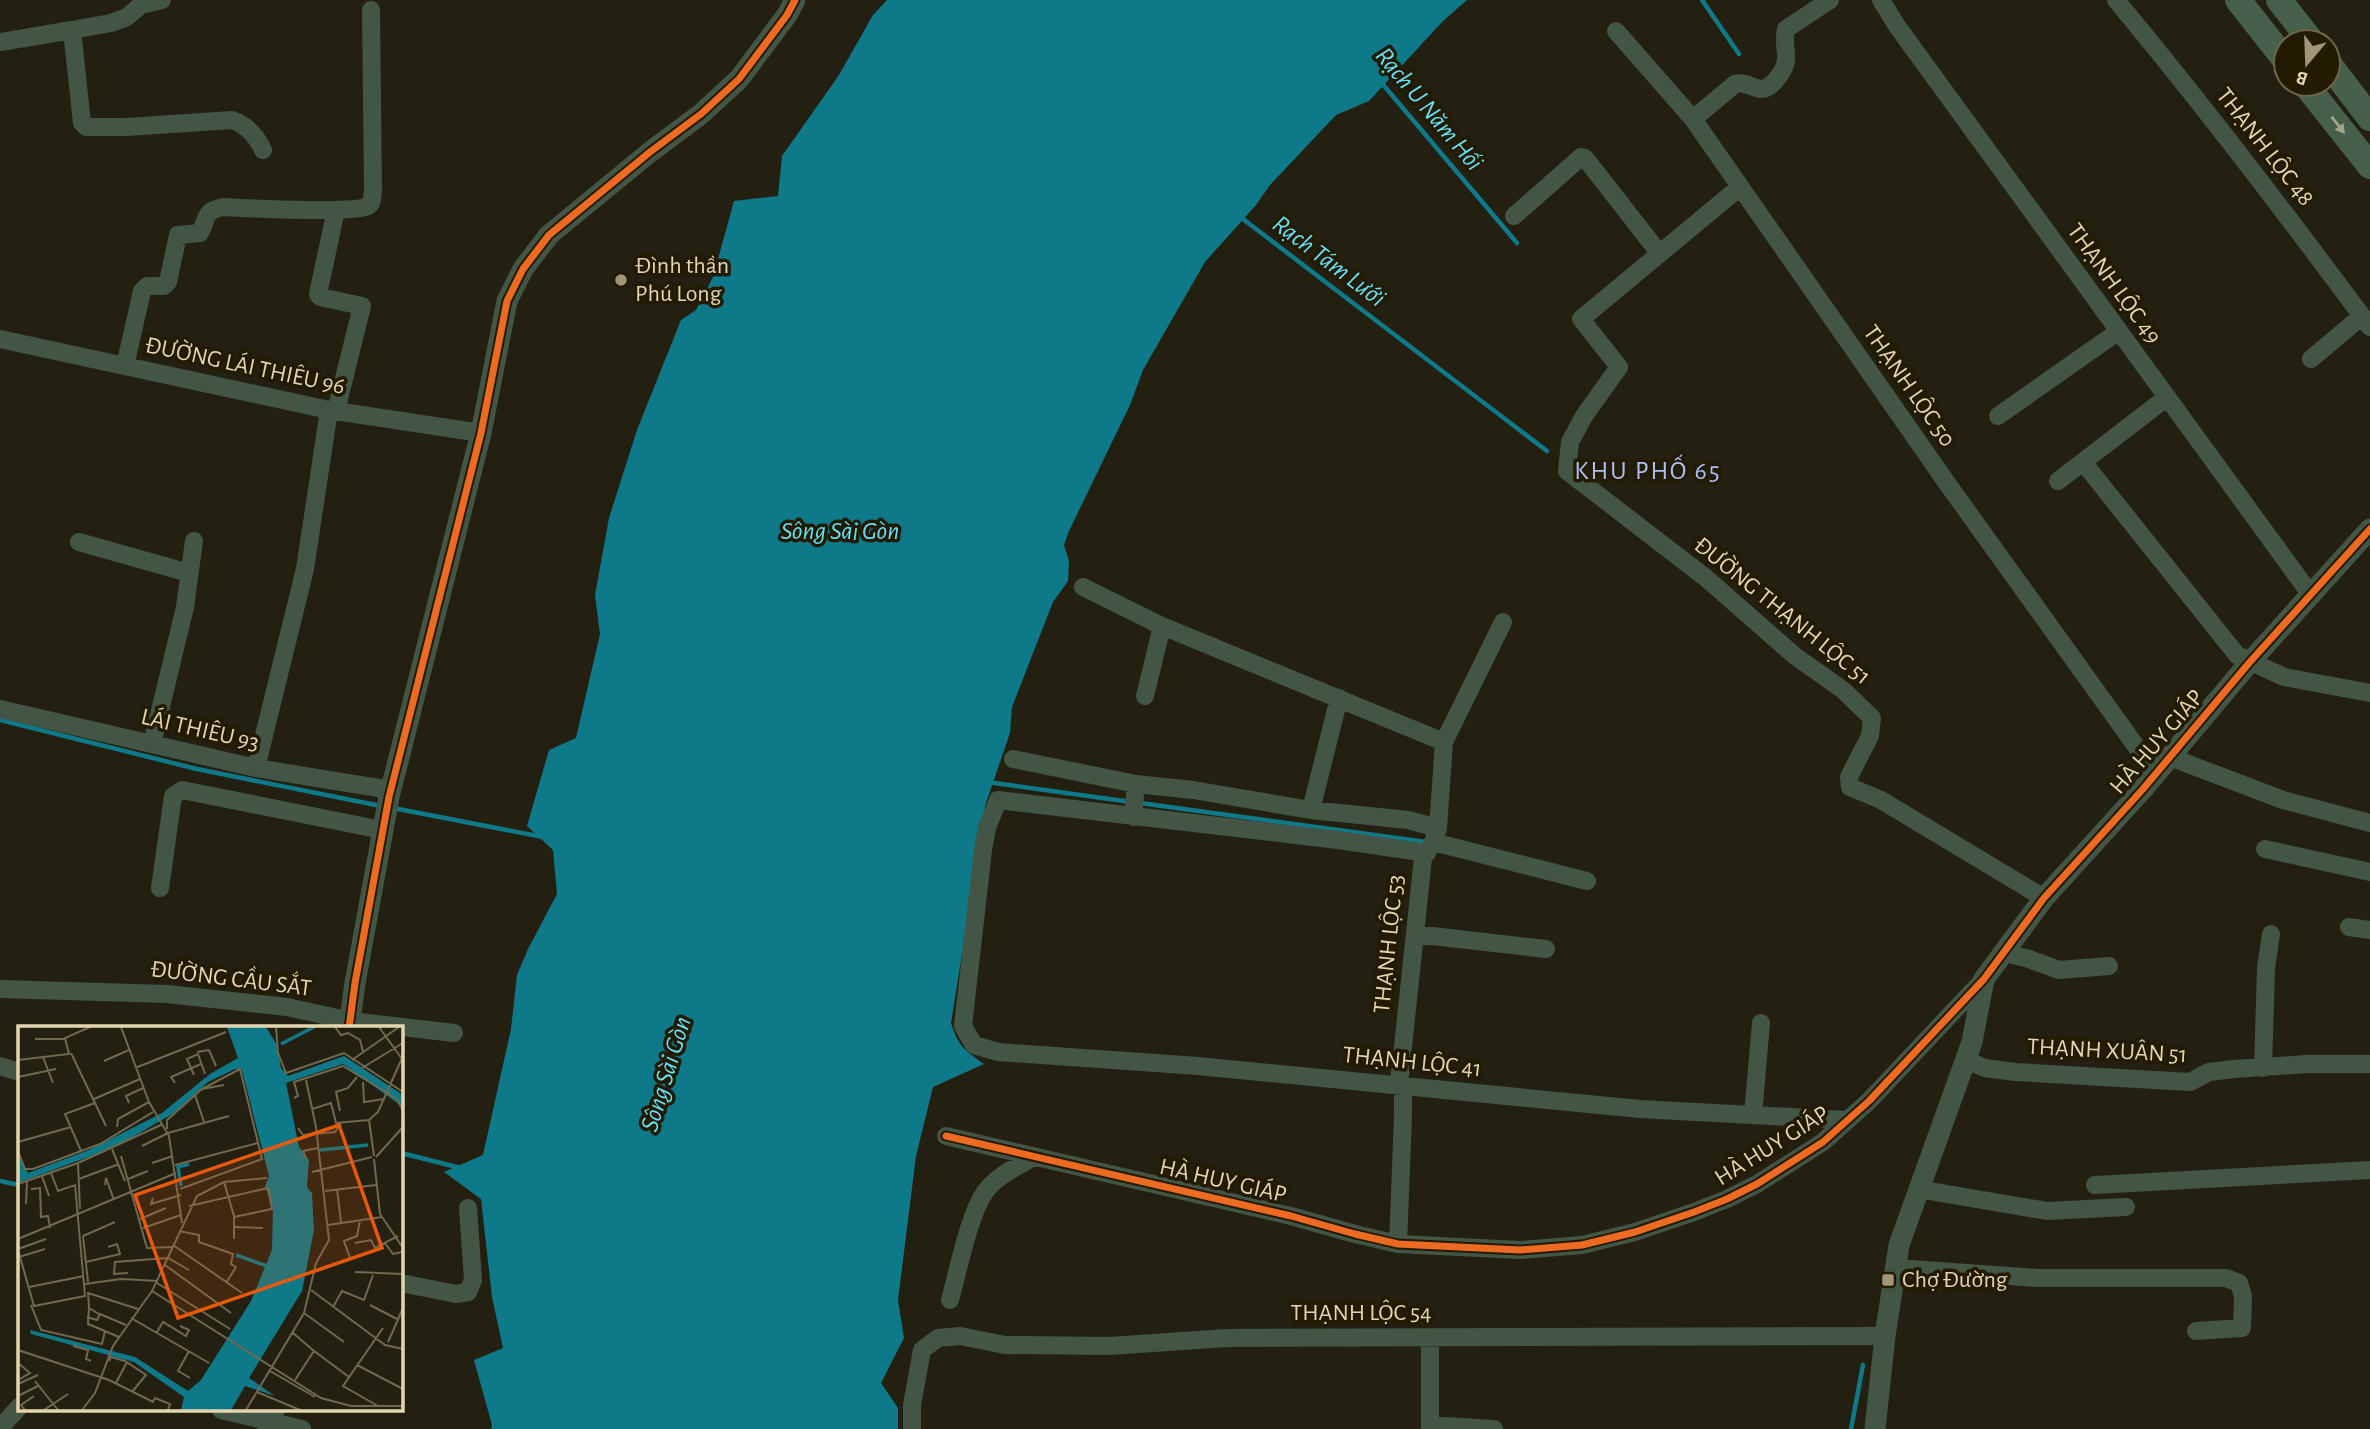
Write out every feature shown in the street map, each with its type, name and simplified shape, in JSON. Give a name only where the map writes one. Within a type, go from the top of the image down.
[{"type":"main road","points":[[2238,0],[2272,43]]},
{"type":"main road","points":[[2287,10],[2301,28]]},
{"type":"main road","points":[[2342,81],[2370,118]]},
{"type":"main road","points":[[2316,98],[2370,166]]},
{"type":"street","points":[[0,42],[111,23],[127,17],[141,5],[162,0]]},
{"type":"street","points":[[350,1025],[355,983],[387,808],[481,433],[507,301],[523,269],[549,235],[701,114],[739,79],[787,15],[795,0]]},
{"type":"street","points":[[1693,119],[1735,84],[1742,82],[1765,89],[1773,84],[1788,58],[1784,38],[1786,29],[1830,0]]},
{"type":"street","name":"THẠNH LỘC 48","points":[[2116,0],[2186,86],[2366,321]]},
{"type":"street","name":"THẠNH LỘC 49","points":[[1885,2],[2027,208],[2311,595]]},
{"type":"street","points":[[125,366],[142,290],[147,286],[164,286],[168,282],[178,235],[200,233],[206,215],[212,209],[336,210],[367,207],[371,203],[371,10]]},
{"type":"street","points":[[72,30],[82,123],[86,127],[232,120],[243,124],[263,150]]},
{"type":"street","name":"THẠNH LỘC 50","points":[[1616,31],[1693,119],[1949,486],[2156,774]]},
{"type":"street","points":[[1514,216],[1581,157],[1660,254],[1740,187]]},
{"type":"street","points":[[256,768],[305,569],[333,410],[362,306],[320,297],[318,294],[336,210]]},
{"type":"street","name":"ĐƯỜNG THẠNH LỘC 51","points":[[1660,254],[1581,319],[1619,367],[1584,416],[1570,442],[1567,471],[1706,578],[1795,656],[1843,690],[1872,719],[1870,736],[1849,777],[1850,787],[1881,800],[2044,898]]},
{"type":"street","points":[[2311,359],[2366,321]]},
{"type":"street","points":[[1998,416],[2119,331]]},
{"type":"street","name":"ĐƯỜNG LÁI THIÊU 96","points":[[0,339],[333,410],[481,433]]},
{"type":"street","points":[[2057,481],[2166,398]]},
{"type":"street","points":[[2082,462],[2237,655],[2249,663],[2284,677],[2370,693]]},
{"type":"street","name":"HÀ HUY GIÁP","points":[[946,1136],[1291,1216],[1398,1244],[1520,1250],[1582,1245],[1694,1213],[1757,1184],[1823,1142],[1869,1101],[1984,979],[2044,898],[2370,529]]},
{"type":"street","points":[[152,744],[181,626],[194,541]]},
{"type":"street","points":[[79,542],[189,573]]},
{"type":"street","points":[[1083,587],[1162,626],[1444,743]]},
{"type":"street","name":"THẠNH LỘC 53","points":[[1398,1244],[1403,1116],[1401,1089],[1423,858],[1433,841],[1444,743],[1503,622]]},
{"type":"street","points":[[1145,696],[1162,626]]},
{"type":"street","points":[[1311,810],[1339,698]]},
{"type":"street","name":"LÁI THIÊU 93","points":[[0,709],[256,768],[387,808]]},
{"type":"street","points":[[2170,757],[2284,800],[2370,823]]},
{"type":"street","points":[[1013,759],[1136,785],[1193,790],[1311,810],[1408,820],[1433,841]]},
{"type":"street","points":[[1136,785],[1133,816],[1338,840],[1433,841],[1587,881]]},
{"type":"street","points":[[160,888],[173,796],[182,790],[387,808]]},
{"type":"street","name":"THẠNH LỘC 41","points":[[1133,816],[998,800],[987,828],[983,850],[963,1026],[974,1045],[998,1052],[1211,1068],[1401,1089],[1640,1109],[1847,1120]]},
{"type":"street","points":[[2265,849],[2370,872]]},
{"type":"street","points":[[2349,927],[2370,929]]},
{"type":"street","points":[[1415,934],[1546,949]]},
{"type":"street","points":[[2263,1068],[2266,968],[2271,934]]},
{"type":"street","points":[[2003,953],[2059,970],[2109,966]]},
{"type":"street","points":[[1875,1429],[1885,1336],[1899,1245],[1966,1060],[1980,1010],[1984,979]]},
{"type":"street","name":"ĐƯỜNG CẦU SẮT","points":[[0,989],[167,994],[287,1007],[350,1025]]},
{"type":"street","points":[[1753,1115],[1761,1023]]},
{"type":"street","name":"ĐƯỜNG CẦU SẮT","points":[[402,1029],[454,1033]]},
{"type":"street","name":"THẠNH XUÂN 51","points":[[1966,1060],[1984,1068],[2015,1072],[2190,1082],[2209,1072],[2306,1064],[2370,1064]]},
{"type":"street","points":[[0,1066],[18,1072]]},
{"type":"street","points":[[950,1300],[976,1209],[985,1191],[1033,1157]]},
{"type":"street","points":[[2095,1185],[2370,1170]]},
{"type":"street","points":[[1918,1189],[2047,1211],[2126,1207]]},
{"type":"street","points":[[402,1283],[456,1294],[468,1292],[473,1280],[468,1208]]},
{"type":"street","points":[[1896,1268],[2037,1278],[2225,1278],[2239,1283],[2243,1296],[2242,1328],[2196,1331]]},
{"type":"street","name":"THẠNH LỘC 54","points":[[912,1429],[912,1405],[922,1350],[938,1338],[960,1336],[1005,1345],[1109,1346],[1227,1338],[1885,1336]]},
{"type":"street","points":[[1430,1338],[1430,1427],[1494,1429]]},
{"type":"street","points":[[0,1428],[18,1408]]},
{"type":"street","points":[[231,1412],[302,1429]]},
{"type":"water","name":"Sông Sài Gòn","points":[[887,0],[1467,0],[1443,21],[1369,101],[1336,115],[1270,185],[1256,205],[1205,262],[1143,370],[1130,405],[1069,531],[1064,545],[1069,561],[1068,581],[1053,602],[1012,707],[1010,733],[985,806],[951,1023],[963,1047],[984,1064],[933,1087],[916,1156],[898,1300],[904,1338],[881,1383],[898,1408],[898,1429],[491,1429],[474,1360],[503,1348],[492,1297],[481,1199],[444,1172],[483,1155],[511,1029],[517,975],[557,894],[553,850],[527,826],[549,750],[576,738],[600,634],[595,595],[609,518],[637,430],[681,320],[696,310],[713,277],[734,201],[778,196],[782,156],[839,75],[873,15]]},
{"type":"waterway","points":[[1702,0],[1739,54]]},
{"type":"waterway","name":"Rạch U Năm Hối","points":[[1380,81],[1517,243]]},
{"type":"waterway","name":"Rạch Tám Lưới","points":[[1239,216],[1547,451]]},
{"type":"waterway","points":[[0,720],[197,769],[381,806]]},
{"type":"waterway","points":[[987,782],[1131,802]]},
{"type":"waterway","points":[[1140,803],[1426,842]]},
{"type":"waterway","points":[[393,808],[543,837]]},
{"type":"waterway","points":[[402,1153],[461,1168]]},
{"type":"waterway","points":[[0,1181],[18,1185]]},
{"type":"waterway","points":[[1851,1429],[1863,1365]]},
{"type":"cycle path","points":[[349,1026],[389,797],[481,433],[507,301],[523,269],[549,235],[701,114],[739,79],[787,15],[795,0]]},
{"type":"cycle path","points":[[946,1136],[1291,1216],[1398,1244],[1520,1250],[1582,1245],[1635,1232],[1727,1199],[1757,1184],[1823,1142],[1869,1101],[1984,979],[2044,898],[2370,529]]},
{"type":"place","name":"Đình thần Phú Long","points":[[621,280]]},
{"type":"place","name":"Chợ Đường","points":[[1888,1280]]},
{"type":"district","name":"KHU PHỐ 65","points":[[1648,471]]}]
